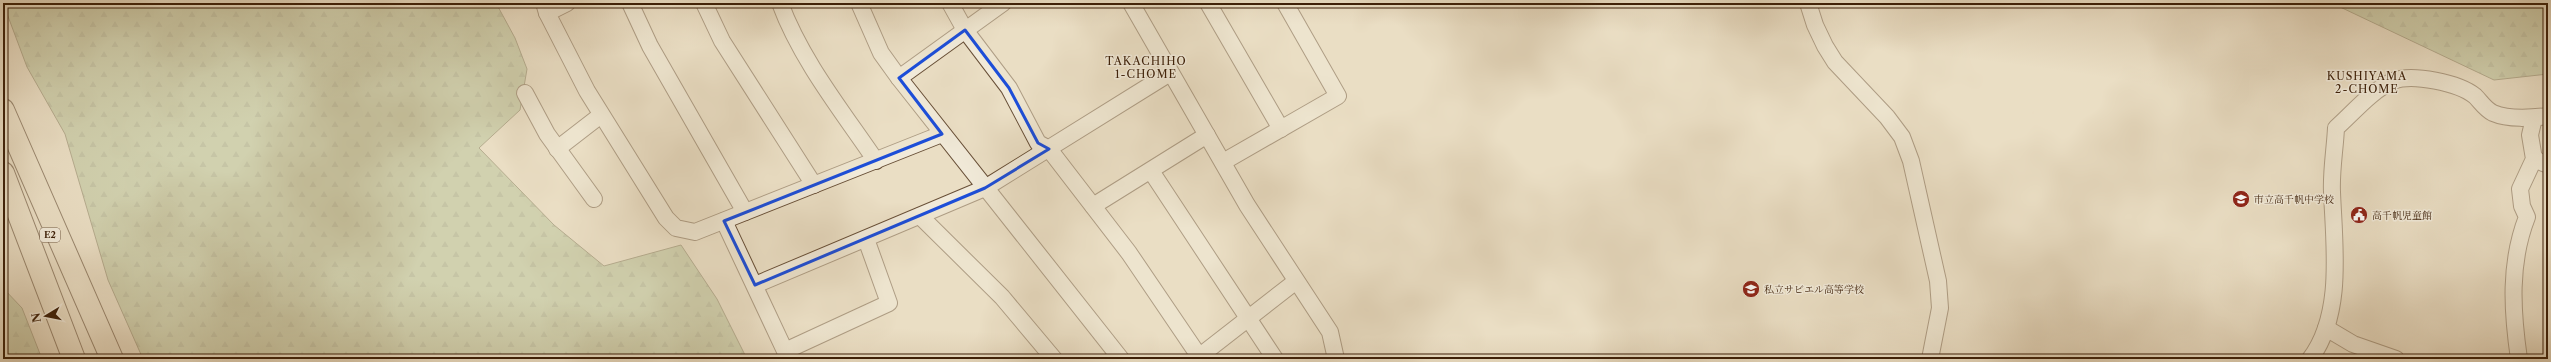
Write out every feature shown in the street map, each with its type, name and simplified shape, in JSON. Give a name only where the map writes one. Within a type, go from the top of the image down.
[{"type":"highway","name":"E2","points":[[3,110],[98,359]]},
{"type":"highway","points":[[3,110],[112,359]]},
{"type":"highway","name":"E2","points":[[3,172],[74,359]]},
{"type":"street","points":[[567,3],[546,8],[601,115],[666,218],[676,228],[695,232],[942,134]]},
{"type":"street","points":[[630,3],[650,46],[745,212]]},
{"type":"street","points":[[704,3],[722,41],[814,185]]},
{"type":"street","points":[[780,3],[786,20],[810,62],[876,161]]},
{"type":"street","points":[[859,3],[881,53],[899,78],[984,188],[1121,359]]},
{"type":"street","points":[[950,3],[965,30],[1009,88],[1038,143],[1049,149],[1129,253],[1199,358],[1247,318],[1295,282]]},
{"type":"street","points":[[899,78],[1003,3]]},
{"type":"street","points":[[1132,3],[1170,73],[1247,205],[1295,282],[1330,332],[1336,359]]},
{"type":"street","points":[[1208,3],[1281,129]]},
{"type":"street","points":[[1223,162],[1338,96],[1285,3]]},
{"type":"street","points":[[1808,3],[1825,46],[1836,62],[1898,132],[1910,161],[1938,281],[1940,308],[1930,359]]},
{"type":"street","points":[[755,286],[984,188],[1170,73]]},
{"type":"street","points":[[2310,359],[2318,348],[2326,328],[2336,268],[2332,190],[2336,128],[2377,91],[2393,81],[2407,77],[2424,78],[2463,90],[2475,96],[2494,113],[2541,117],[2530,135],[2541,162],[2520,190],[2522,206],[2527,217],[2518,239],[2514,267],[2513,322],[2520,359]]},
{"type":"street","points":[[525,93],[558,149],[594,199]]},
{"type":"street","points":[[558,149],[601,115]]},
{"type":"street","points":[[1093,206],[1207,135]]},
{"type":"street","points":[[1151,170],[1275,359]]},
{"type":"street","points":[[920,216],[1002,296],[1054,359]]},
{"type":"street","points":[[724,221],[785,351],[889,303],[866,239]]},
{"type":"street","points":[[2326,328],[2353,344],[2396,359]]},
{"type":"street","points":[[2353,344],[2361,359]]},
{"type":"highlighted area","points":[[965,30],[1009,88],[1038,143],[1049,149],[985,188],[755,285],[724,221],[942,134],[899,78]]},
{"type":"green space","points":[[3,3],[496,3],[515,38],[527,69],[520,110],[479,148],[554,225],[604,266],[681,245],[717,299],[747,359],[143,359],[108,280],[65,134],[27,67]]},
{"type":"green space","points":[[2326,3],[2548,3],[2548,74],[2494,80],[2338,6]]},
{"type":"green space","points":[[3,288],[22,308],[42,359],[3,359]]},
{"type":"place","name":"市立高千帆中学校","points":[[2241,199]]},
{"type":"place","name":"高千帆児童館","points":[[2359,215]]},
{"type":"place","name":"私立サビエル高等学校","points":[[1751,289]]},
{"type":"district","name":"TAKACHIHO 1-CHOME","points":[[1146,67]]},
{"type":"district","name":"KUSHIYAMA 2-CHOME","points":[[2367,82]]}]
